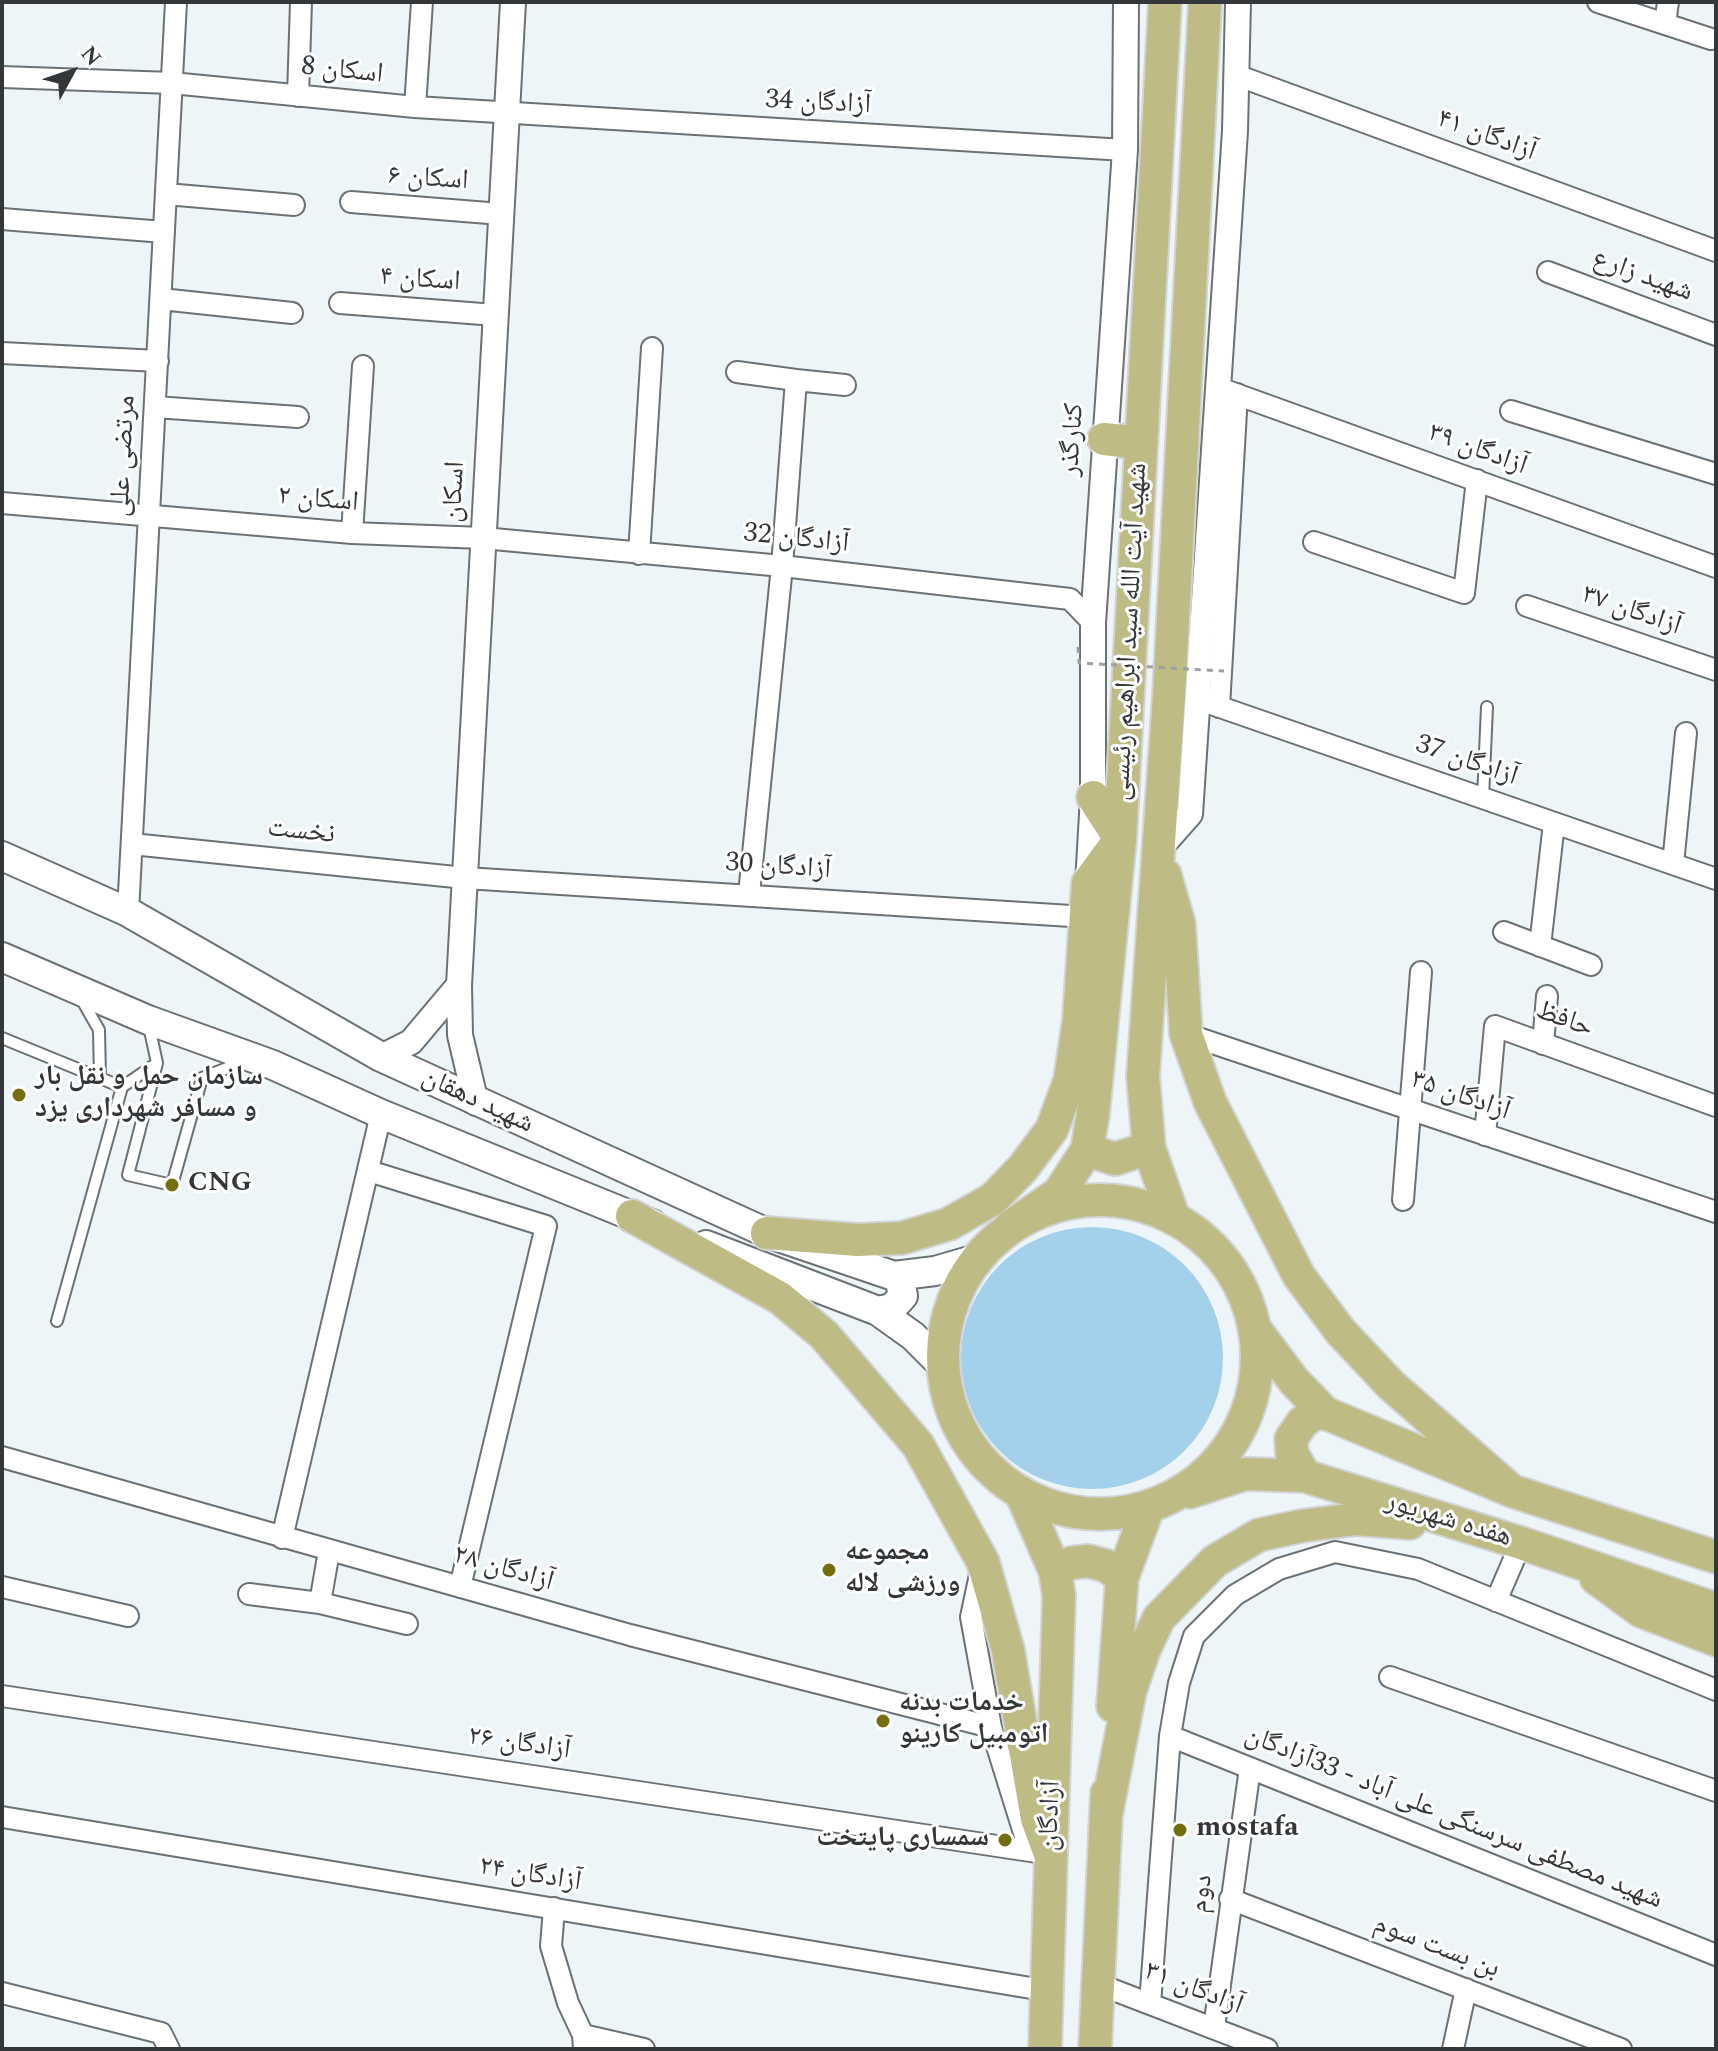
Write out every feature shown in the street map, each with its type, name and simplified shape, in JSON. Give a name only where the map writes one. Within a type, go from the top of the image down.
[{"type":"main road","name":"شهید آیت الله سید ابراهیم رئیسی","points":[[1010,1227],[1059,1193],[1087,1150],[1120,839],[1165,2]]},
{"type":"main road","name":"شهید آیت الله سید ابراهیم رئیسی","points":[[1174,1219],[1149,1148],[1143,1076],[1159,849],[1205,2]]},
{"type":"main road","points":[[1104,439],[1141,443]]},
{"type":"main road","points":[[767,1233],[858,1240],[902,1238],[949,1224],[993,1199],[1023,1168],[1052,1129],[1070,1080],[1088,883],[1120,839],[1093,797]]},
{"type":"main road","points":[[1159,849],[1179,924],[1186,1034],[1210,1102],[1299,1276],[1341,1332],[1391,1385],[1512,1491]]},
{"type":"main road","name":"شهید دهقان","points":[[2,856],[128,912],[381,1057],[476,1103],[767,1233],[894,1276],[935,1271],[976,1259]]},
{"type":"main road","name":"شهید دهقان","points":[[2,957],[148,1020],[273,1065],[381,1114],[632,1216],[878,1311],[913,1336],[943,1366]]},
{"type":"main road","points":[[1087,1150],[1115,1159],[1149,1148]]},
{"type":"main road","points":[[1022,1495],[982,1462],[954,1417],[943,1366],[945,1328],[956,1291],[976,1259],[1010,1227],[1049,1208],[1091,1200],[1134,1204],[1174,1219],[1212,1247],[1240,1285],[1255,1329],[1257,1377],[1247,1415],[1228,1450],[1200,1479],[1162,1502]]},
{"type":"main road","points":[[632,1216],[780,1298],[824,1335],[918,1445],[983,1562],[1008,1650],[1040,1852]]},
{"type":"main road","points":[[878,1311],[892,1308],[903,1296],[900,1281],[894,1276]]},
{"type":"main road","name":"هفده شهریور","points":[[1255,1329],[1294,1381],[1325,1413],[1512,1491],[1716,1557]]},
{"type":"main road","points":[[1305,1476],[1292,1454],[1291,1439],[1313,1414],[1325,1413]]},
{"type":"main road","name":"هفده شهریور","points":[[1022,1495],[1063,1511],[1106,1515],[1162,1502],[1245,1474],[1305,1476],[1521,1543],[1716,1609]]},
{"type":"main road","name":"آزادگان","points":[[1022,1495],[1055,1571],[1059,1596],[1040,1852],[1049,1991],[1045,2049]]},
{"type":"main road","name":"آزادگان","points":[[1095,2049],[1106,1815],[1122,1578],[1162,1502]]},
{"type":"main road","points":[[1106,1815],[1130,1691],[1144,1650],[1159,1618],[1215,1561],[1259,1535],[1356,1519],[1469,1528]]},
{"type":"main road","points":[[1606,1521],[1670,1524],[1716,1542]]},
{"type":"main road","points":[[1055,1571],[1071,1563],[1088,1561],[1107,1566],[1122,1578]]},
{"type":"main road","points":[[1574,1562],[1641,1611],[1716,1640]]},
{"type":"street","name":"مرتضی علی","points":[[128,912],[176,2]]},
{"type":"street","points":[[298,96],[301,2]]},
{"type":"street","points":[[415,107],[422,2]]},
{"type":"street","name":"اسکان","points":[[476,1103],[460,1035],[459,985],[513,2]]},
{"type":"street","name":"کنارگذر","points":[[1088,883],[1093,797],[1093,623],[1125,150],[1126,2]]},
{"type":"street","points":[[1159,849],[1190,814],[1208,703],[1228,391],[1238,2]]},
{"type":"street","points":[[1598,2],[1711,39]]},
{"type":"street","points":[[1665,24],[1668,2]]},
{"type":"street","name":"آزادگان ۴۱","points":[[1236,75],[1716,251]]},
{"type":"street","name":"اسکان 8","points":[[2,77],[172,83],[506,113]]},
{"type":"street","name":"آزادگان 34","points":[[506,113],[1125,150]]},
{"type":"street","points":[[166,194],[294,205]]},
{"type":"street","name":"اسکان ۶","points":[[351,202],[501,214]]},
{"type":"street","points":[[2,219],[164,232]]},
{"type":"street","name":"شهید زارع","points":[[1548,272],[1716,335]]},
{"type":"street","points":[[161,299],[292,313]]},
{"type":"street","name":"اسکان ۴","points":[[340,303],[495,315]]},
{"type":"street","points":[[639,554],[652,348]]},
{"type":"street","points":[[2,353],[158,361]]},
{"type":"street","points":[[352,533],[363,366]]},
{"type":"street","points":[[737,372],[845,385]]},
{"type":"street","points":[[749,894],[782,566],[796,380]]},
{"type":"street","name":"آزادگان ۳۹","points":[[1228,391],[1716,567]]},
{"type":"street","points":[[155,407],[298,417]]},
{"type":"street","points":[[1511,411],[1716,474]]},
{"type":"street","points":[[1314,542],[1464,593],[1477,480]]},
{"type":"street","name":"اسکان ۲","points":[[2,503],[352,533],[483,538]]},
{"type":"street","name":"آزادگان 32","points":[[483,538],[782,566],[1070,599],[1093,623]]},
{"type":"street","name":"آزادگان ۳۷","points":[[1527,606],[1716,670]]},
{"type":"street","name":"آزادگان 37","points":[[1208,703],[1716,879]]},
{"type":"street","points":[[1673,864],[1686,733]]},
{"type":"street","points":[[1540,946],[1554,823]]},
{"type":"street","name":"نخست","points":[[132,844],[465,878]]},
{"type":"street","name":"آزادگان 30","points":[[465,878],[1087,917]]},
{"type":"street","points":[[1504,932],[1591,965]]},
{"type":"street","points":[[1403,1200],[1421,972]]},
{"type":"street","points":[[381,1057],[411,1042],[459,985]]},
{"type":"street","points":[[1543,1044],[1547,996]]},
{"type":"street","name":"حافظ","points":[[1485,1135],[1495,1026],[1716,1106]]},
{"type":"street","name":"آزادگان ۳۵","points":[[1186,1034],[1716,1212]]},
{"type":"street","points":[[282,1538],[381,1114]]},
{"type":"street","points":[[369,1171],[546,1226],[460,1587]]},
{"type":"street","name":"۲۸ آزادگان","points":[[2,1457],[460,1587],[991,1727]]},
{"type":"street","points":[[1496,1601],[1521,1543]]},
{"type":"street","points":[[320,1603],[329,1551]]},
{"type":"street","points":[[1150,2004],[1170,1736],[1179,1683],[1194,1636],[1235,1595],[1279,1569],[1335,1552],[1418,1569],[1716,1690]]},
{"type":"street","points":[[983,1562],[971,1617],[991,1727],[1040,1852]]},
{"type":"street","points":[[2,1587],[128,1616]]},
{"type":"street","points":[[249,1594],[320,1603],[407,1624]]},
{"type":"street","points":[[1390,1677],[1716,1791]]},
{"type":"street","name":"۲۶ آزادگان","points":[[2,1696],[1040,1852]]},
{"type":"street","name":"شهید مصطفی سرسنگی علی آباد - 33آزادگان","points":[[1170,1736],[1716,1955]]},
{"type":"street","name":"دوم","points":[[1214,2028],[1250,1768]]},
{"type":"street","name":"۲۴ آزادگان","points":[[2,1817],[1049,1991]]},
{"type":"street","name":"بن بست سوم","points":[[1230,1899],[1621,2049]]},
{"type":"street","points":[[554,1908],[551,1946],[583,2042],[644,2049]]},
{"type":"street","name":"۳۱ آزادگان","points":[[1098,1984],[1214,2028],[1254,2047]]},
{"type":"street","points":[[1453,2049],[1466,1989]]},
{"type":"street","points":[[2,1993],[161,2033],[169,2049]]},
{"type":"lane","points":[[1483,798],[1487,707]]},
{"type":"lane","points":[[78,991],[99,1030],[100,1077]]},
{"type":"lane","points":[[148,1020],[157,1063],[128,1175],[172,1185],[202,1078],[235,1063],[273,1065]]},
{"type":"lane","points":[[2,1038],[122,1087]]},
{"type":"lane","points":[[57,1321],[122,1087],[157,1063]]},
{"type":"path","points":[[1078,647],[1079,663],[1224,671]]},
{"type":"shaded area","points":[[1092,1227],[1142,1237],[1165,1249],[1193,1275],[1213,1308],[1223,1358],[1213,1408],[1201,1431],[1175,1459],[1142,1479],[1092,1489],[1042,1479],[1019,1467],[991,1441],[971,1408],[961,1358],[971,1308],[983,1285],[1009,1257],[1042,1237]]},
{"type":"place","name":"سازمان حمل و نقل بار و مسافر شهرداری یزد","points":[[19,1095]]},
{"type":"place","name":"CNG","points":[[172,1185]]},
{"type":"place","name":"مجموعه ورزشی لاله","points":[[829,1570]]},
{"type":"place","name":"خدمات بدنه اتومبیل کارینو","points":[[883,1721]]},
{"type":"place","name":"mostafa","points":[[1180,1830]]},
{"type":"place","name":"سمساری پایتخت","points":[[1005,1840]]}]
